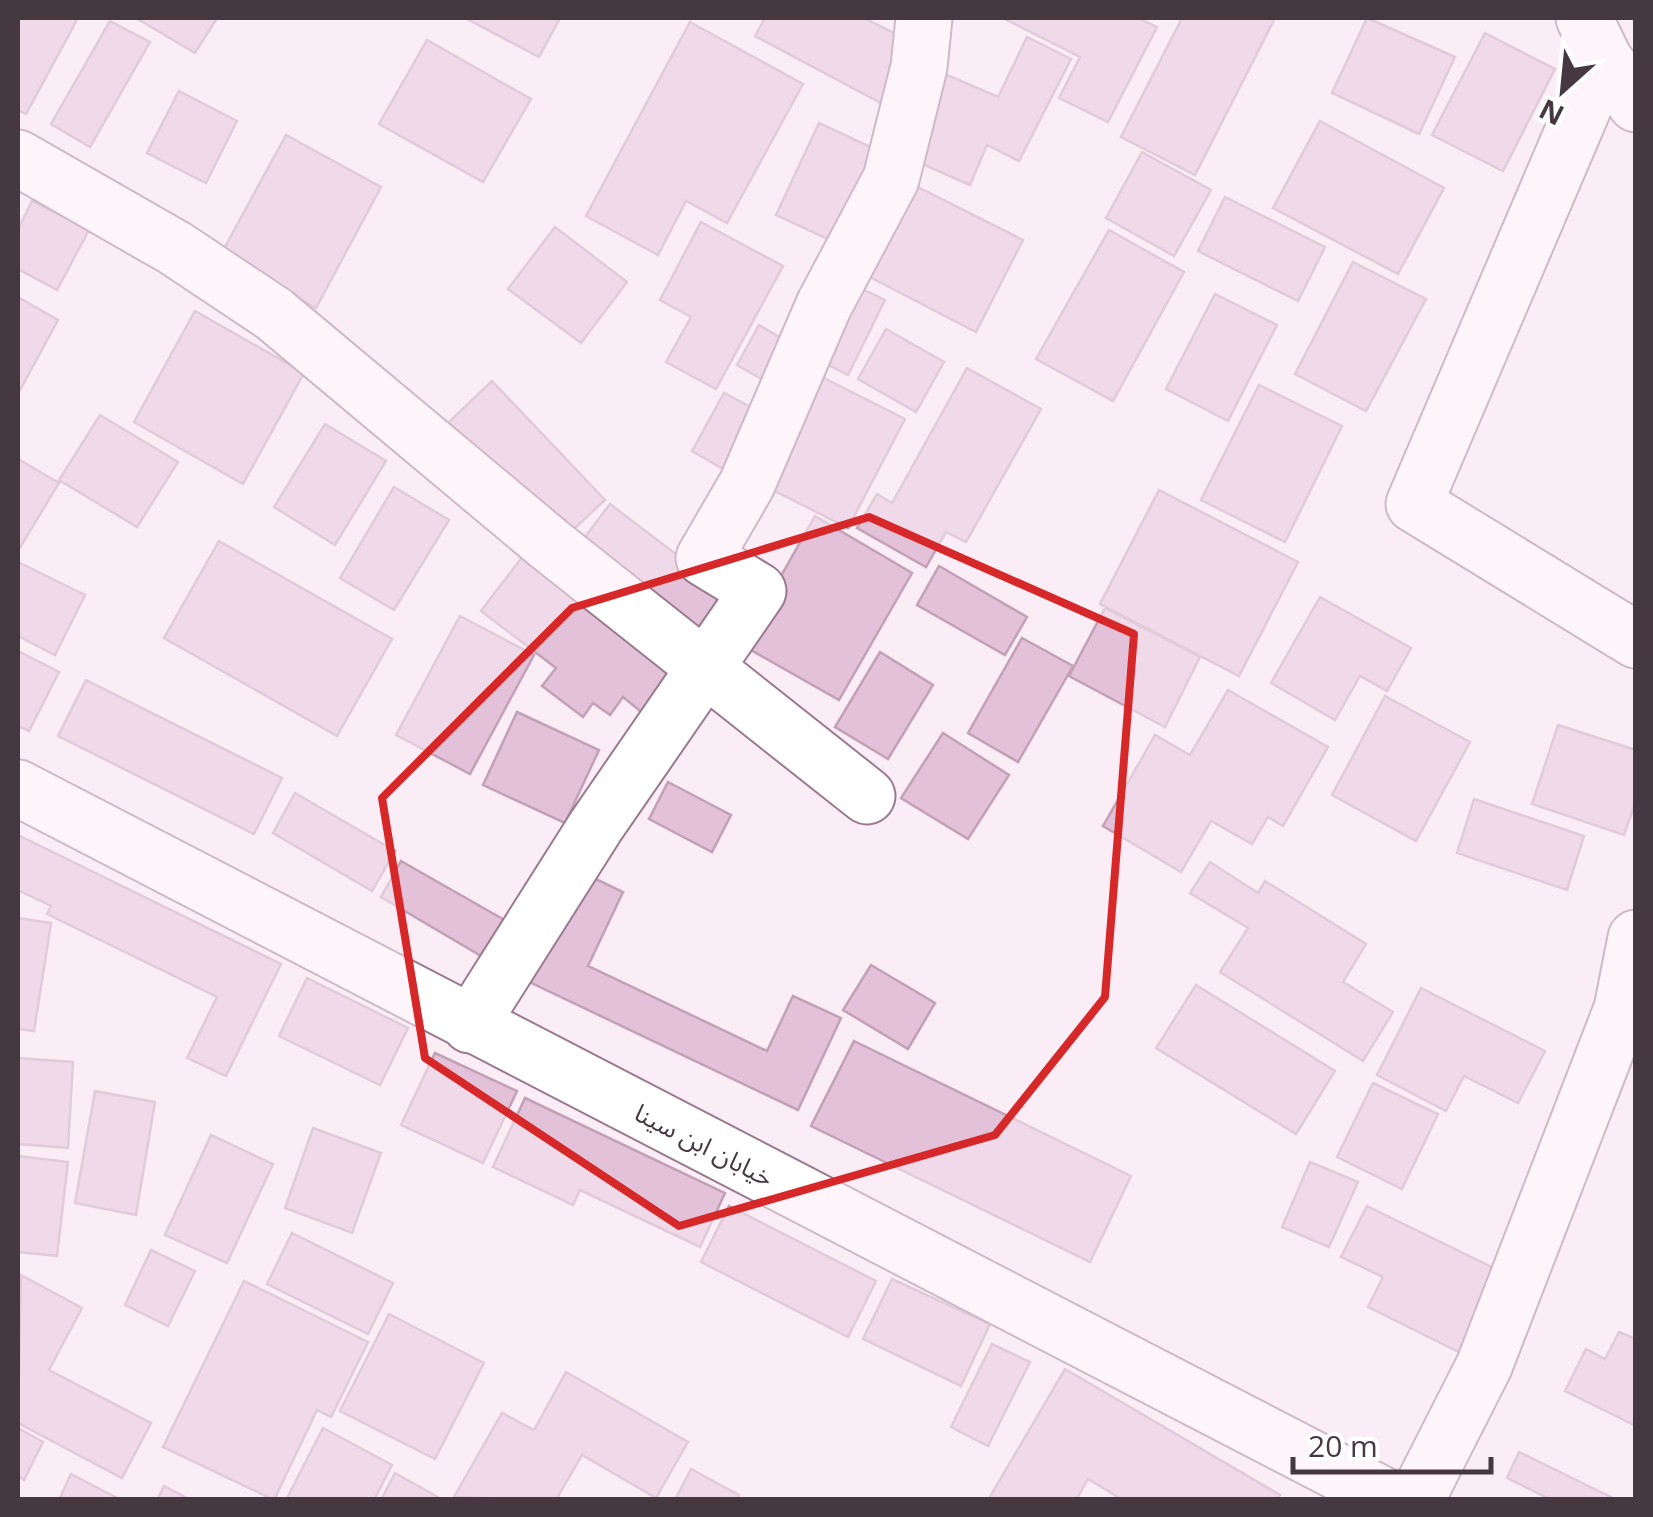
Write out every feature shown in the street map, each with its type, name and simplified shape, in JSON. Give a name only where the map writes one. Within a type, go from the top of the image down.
[{"type":"street","points":[[470,1025],[758,590],[704,558],[747,484],[824,305],[891,179],[919,67],[924,18]]},
{"type":"street","points":[[1594,38],[1636,104]]},
{"type":"street","points":[[1594,38],[1414,504],[1636,640]]},
{"type":"street","points":[[18,158],[176,248],[274,314],[703,669],[867,796]]},
{"type":"street","name":"خیابان ابن سینا","points":[[18,788],[1392,1500]]},
{"type":"street","points":[[1416,1500],[1491,1348],[1622,1009],[1636,938]]},
{"type":"highlighted area","points":[[869,517],[1134,634],[1105,997],[995,1135],[679,1226],[425,1058],[382,798],[572,608]]},
{"type":"building","points":[[18,18],[78,18],[26,114],[18,110]]},
{"type":"building","points":[[136,18],[217,18],[195,53]]},
{"type":"building","points":[[465,18],[560,18],[539,57]]},
{"type":"building","points":[[765,18],[864,18],[912,42],[881,103],[755,36]]},
{"type":"building","points":[[1003,18],[1138,18],[1157,27],[1108,122],[1059,98],[1080,57]]},
{"type":"building","points":[[1182,18],[1275,18],[1195,175],[1121,137]]},
{"type":"building","points":[[1367,18],[1455,57],[1419,134],[1332,93]]},
{"type":"building","points":[[110,21],[150,42],[90,147],[51,124]]},
{"type":"building","points":[[690,22],[803,84],[727,223],[686,201],[658,255],[586,216]]},
{"type":"building","points":[[1485,33],[1555,69],[1503,171],[1432,135]]},
{"type":"building","points":[[1027,37],[1071,59],[1019,161],[987,145],[970,185],[909,158],[947,75],[998,97]]},
{"type":"building","points":[[427,40],[531,99],[483,182],[379,124]]},
{"type":"building","points":[[179,91],[237,121],[206,183],[147,153]]},
{"type":"building","points":[[1320,121],[1444,188],[1398,274],[1273,208]]},
{"type":"building","points":[[819,123],[890,156],[847,248],[776,215]]},
{"type":"building","points":[[286,135],[381,187],[316,308],[220,256]]},
{"type":"building","points":[[1142,152],[1211,190],[1174,256],[1106,218]]},
{"type":"building","points":[[908,182],[1023,240],[976,332],[862,273]]},
{"type":"building","points":[[1225,197],[1325,247],[1298,301],[1198,251]]},
{"type":"building","points":[[32,201],[89,230],[57,290],[18,269],[18,229]]},
{"type":"building","points":[[701,222],[783,266],[716,389],[666,362],[691,317],[660,300]]},
{"type":"building","points":[[555,227],[627,282],[581,343],[508,289]]},
{"type":"building","points":[[1109,230],[1184,272],[1113,401],[1036,359]]},
{"type":"building","points":[[1353,262],[1426,299],[1366,411],[1295,374]]},
{"type":"building","points":[[846,281],[885,300],[848,375],[809,355]]},
{"type":"building","points":[[1215,294],[1277,325],[1228,421],[1166,389]]},
{"type":"building","points":[[18,297],[58,320],[18,394]]},
{"type":"building","points":[[195,311],[304,373],[243,484],[134,422]]},
{"type":"building","points":[[759,325],[801,350],[779,389],[737,365]]},
{"type":"building","points":[[886,329],[944,362],[916,412],[858,379]]},
{"type":"building","points":[[967,368],[1041,409],[966,542],[946,532],[926,567],[857,528],[877,494],[892,503]]},
{"type":"building","points":[[820,376],[905,419],[848,528],[763,485]]},
{"type":"building","points":[[492,381],[605,500],[561,541],[449,422]]},
{"type":"building","points":[[1259,385],[1342,426],[1285,542],[1201,500]]},
{"type":"building","points":[[724,393],[764,414],[730,473],[692,451]]},
{"type":"building","points":[[100,415],[178,462],[137,527],[59,480]]},
{"type":"building","points":[[325,424],[386,461],[335,545],[274,507]]},
{"type":"building","points":[[18,459],[59,483],[18,551]]},
{"type":"building","points":[[394,487],[449,520],[394,610],[340,578]]},
{"type":"building","points":[[1159,490],[1298,562],[1239,676],[1100,604]]},
{"type":"building","points":[[610,504],[740,603],[698,657],[569,558]]},
{"type":"building","points":[[815,516],[912,573],[839,700],[742,645]]},
{"type":"building","points":[[219,541],[392,639],[337,736],[164,638]]},
{"type":"building","points":[[529,548],[688,669],[650,719],[623,697],[610,715],[593,703],[583,717],[542,686],[556,668],[481,611]]},
{"type":"building","points":[[18,562],[85,595],[55,655],[18,636]]},
{"type":"building","points":[[939,566],[1027,617],[1005,655],[917,605]]},
{"type":"building","points":[[1320,597],[1411,648],[1387,691],[1360,676],[1335,720],[1271,683]]},
{"type":"building","points":[[1105,608],[1200,657],[1165,727],[1069,676]]},
{"type":"building","points":[[460,616],[534,655],[470,774],[396,735]]},
{"type":"building","points":[[1022,638],[1073,666],[1018,762],[968,733]]},
{"type":"building","points":[[18,651],[59,672],[29,731],[18,726]]},
{"type":"building","points":[[880,652],[933,685],[888,759],[835,727]]},
{"type":"building","points":[[86,680],[282,778],[254,834],[58,736]]},
{"type":"building","points":[[1228,690],[1328,747],[1283,826],[1268,817],[1252,844],[1211,821],[1181,872],[1103,826],[1155,735],[1190,755]]},
{"type":"building","points":[[1385,696],[1470,742],[1416,841],[1332,795]]},
{"type":"building","points":[[517,712],[599,750],[565,823],[483,785]]},
{"type":"building","points":[[1558,725],[1636,750],[1636,801],[1624,835],[1532,804]]},
{"type":"building","points":[[943,733],[1009,775],[968,839],[901,798]]},
{"type":"building","points":[[668,782],[731,815],[712,852],[649,819]]},
{"type":"building","points":[[295,793],[395,851],[372,891],[273,833]]},
{"type":"building","points":[[1474,799],[1584,836],[1567,890],[1457,853]]},
{"type":"building","points":[[18,835],[281,964],[226,1076],[187,1058],[217,997],[47,914],[51,906],[18,890]]},
{"type":"building","points":[[401,861],[515,926],[493,963],[381,897]]},
{"type":"building","points":[[1210,862],[1258,893],[1265,881],[1366,944],[1343,982],[1393,1012],[1363,1061],[1220,972],[1248,928],[1190,893]]},
{"type":"building","points":[[577,870],[623,892],[588,966],[767,1051],[793,996],[841,1018],[798,1110],[525,980]]},
{"type":"building","points":[[18,918],[51,923],[34,1031],[18,1029]]},
{"type":"building","points":[[871,965],[935,1003],[908,1049],[843,1010]]},
{"type":"building","points":[[307,978],[408,1028],[380,1085],[279,1036]]},
{"type":"building","points":[[1196,985],[1335,1071],[1296,1134],[1156,1048]]},
{"type":"building","points":[[1421,988],[1545,1051],[1518,1103],[1464,1076],[1446,1111],[1377,1075]]},
{"type":"building","points":[[854,1041],[1131,1176],[1090,1262],[811,1126]]},
{"type":"building","points":[[435,1053],[517,1091],[483,1163],[401,1125]]},
{"type":"building","points":[[18,1058],[73,1062],[68,1148],[18,1144]]},
{"type":"building","points":[[1373,1083],[1438,1114],[1402,1189],[1337,1157]]},
{"type":"building","points":[[95,1091],[155,1102],[136,1215],[75,1203]]},
{"type":"building","points":[[525,1098],[725,1193],[700,1247],[580,1190],[573,1205],[493,1167]]},
{"type":"building","points":[[313,1128],[381,1153],[352,1233],[285,1208]]},
{"type":"building","points":[[211,1135],[273,1164],[227,1263],[165,1235]]},
{"type":"building","points":[[18,1156],[68,1162],[57,1256],[18,1252]]},
{"type":"building","points":[[1310,1162],[1358,1182],[1329,1247],[1282,1227]]},
{"type":"building","points":[[729,1206],[876,1281],[848,1337],[701,1262]]},
{"type":"building","points":[[1367,1206],[1510,1276],[1469,1357],[1368,1307],[1383,1277],[1341,1257]]},
{"type":"building","points":[[292,1233],[393,1283],[368,1334],[267,1284]]},
{"type":"building","points":[[151,1250],[195,1271],[168,1326],[125,1305]]},
{"type":"building","points":[[21,1275],[82,1308],[49,1370],[151,1423],[122,1478],[18,1423]]},
{"type":"building","points":[[892,1279],[990,1324],[961,1386],[863,1339]]},
{"type":"building","points":[[244,1281],[368,1342],[331,1417],[317,1410],[274,1500],[163,1447]]},
{"type":"building","points":[[389,1314],[484,1363],[435,1459],[340,1411]]},
{"type":"building","points":[[1619,1332],[1636,1339],[1636,1426],[1565,1391],[1586,1349],[1605,1359]]},
{"type":"building","points":[[992,1344],[1030,1362],[988,1446],[951,1427]]},
{"type":"building","points":[[1065,1369],[1280,1495],[1277,1500],[1123,1500],[1088,1479],[1076,1500],[988,1500]]},
{"type":"building","points":[[566,1372],[688,1442],[656,1498],[582,1455],[556,1500],[454,1497],[502,1413],[534,1430]]},
{"type":"building","points":[[18,1428],[43,1442],[24,1480],[18,1476]]},
{"type":"building","points":[[323,1428],[392,1465],[374,1500],[286,1500]]},
{"type":"building","points":[[1519,1452],[1617,1500],[1552,1500],[1507,1478]]},
{"type":"building","points":[[691,1469],[739,1495],[736,1500],[675,1500]]},
{"type":"building","points":[[395,1473],[443,1500],[381,1500]]},
{"type":"building","points":[[71,1474],[121,1500],[59,1500]]},
{"type":"building","points":[[164,1486],[191,1500],[157,1500]]}]
